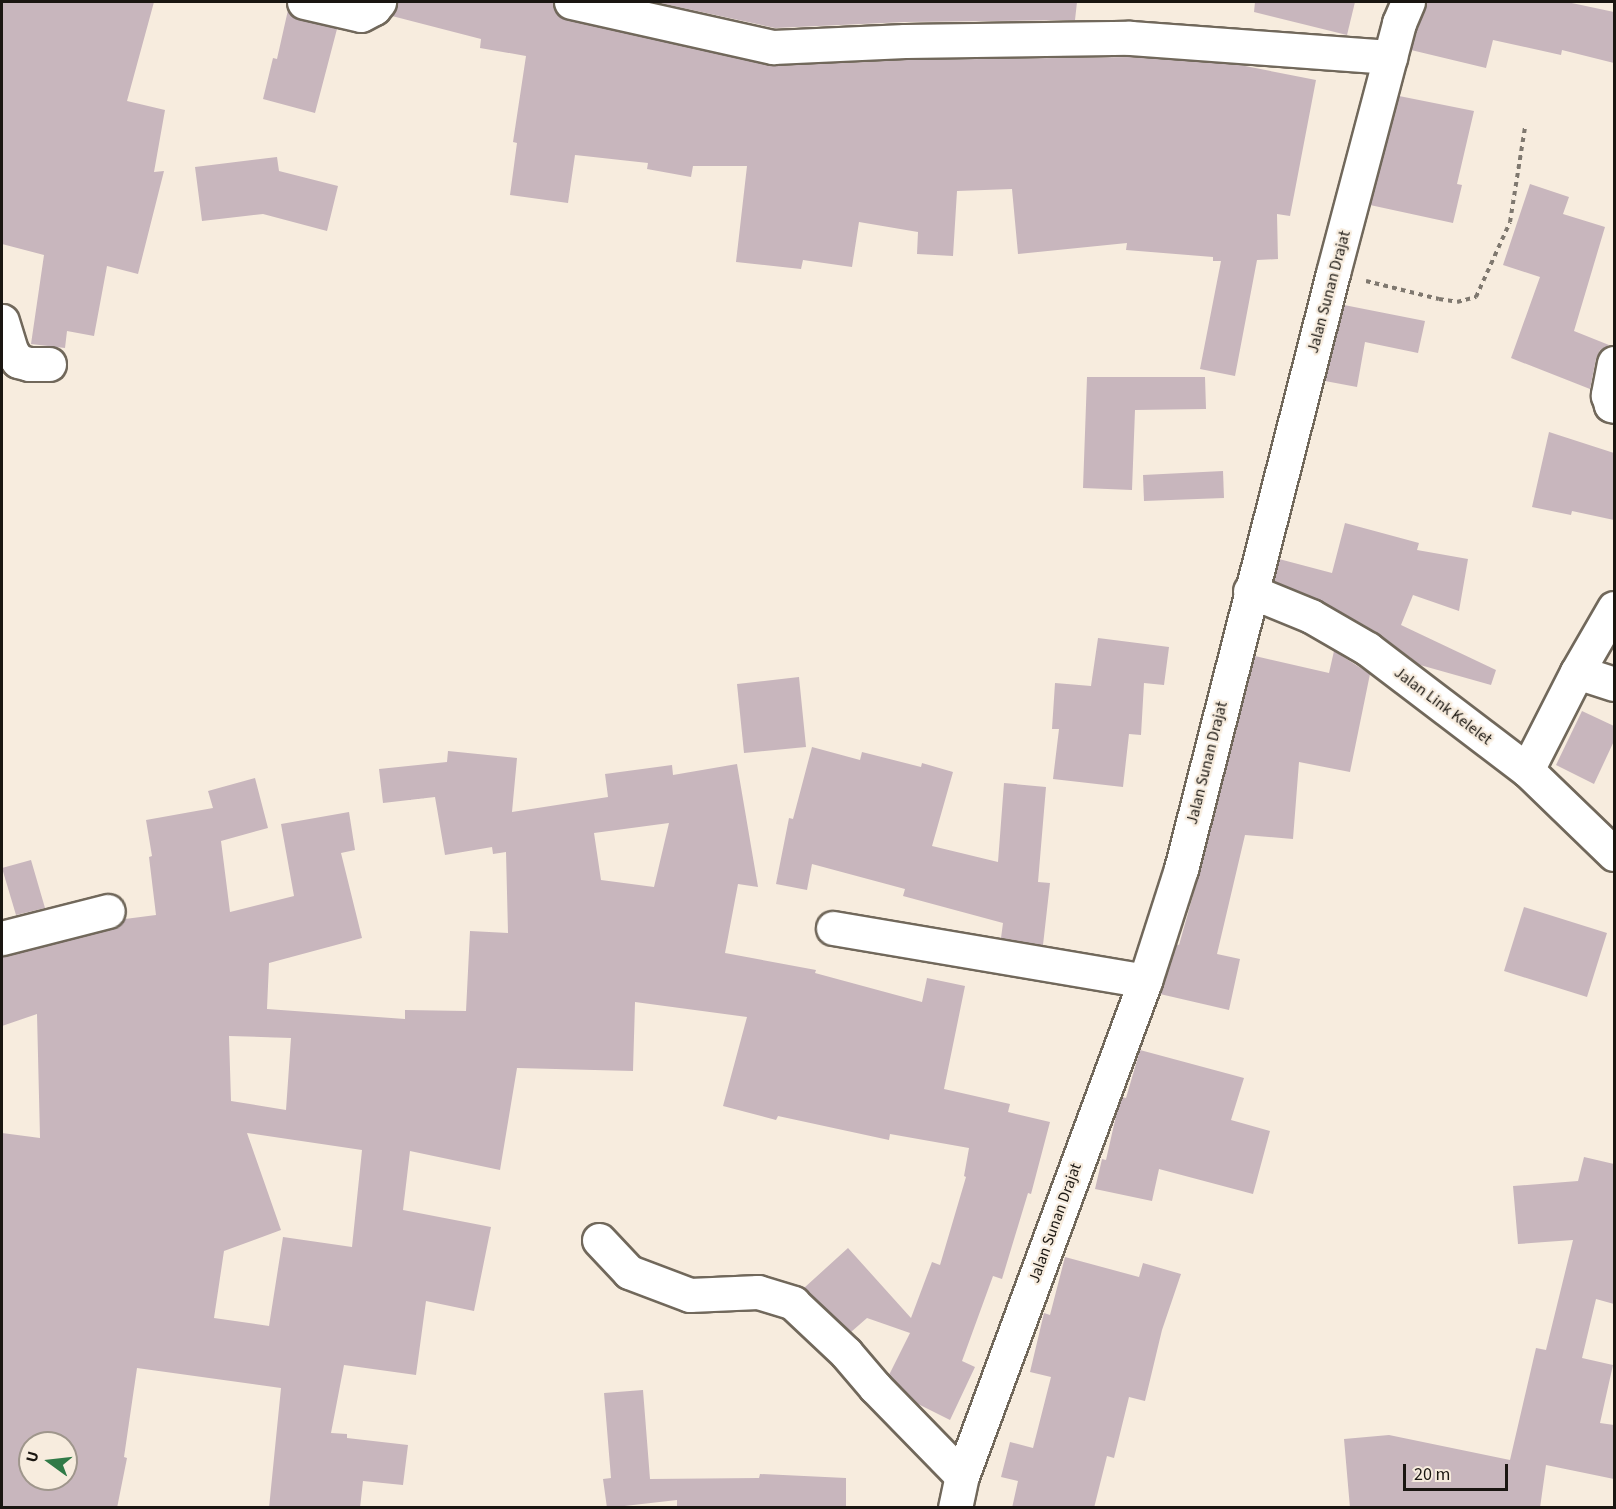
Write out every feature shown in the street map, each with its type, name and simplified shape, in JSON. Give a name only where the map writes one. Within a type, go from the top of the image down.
[{"type":"street","points":[[304,2],[360,15],[374,8],[379,2]]},
{"type":"street","points":[[571,2],[773,47],[905,41],[1130,38],[1390,57]]},
{"type":"street","name":"Jalan Sunan Drajat","points":[[955,1508],[962,1476],[1145,981],[1181,869],[1250,591],[1333,273],[1390,57],[1408,2]]},
{"type":"street","points":[[2,321],[5,324],[11,351],[18,361],[29,364],[49,364]]},
{"type":"street","points":[[1614,363],[1608,395],[1614,406]]},
{"type":"street","name":"Jalan Link Kelelet","points":[[1250,591],[1311,616],[1368,649],[1527,770],[1614,854]]},
{"type":"street","points":[[1527,770],[1577,672],[1614,608]]},
{"type":"street","points":[[1577,672],[1614,684]]},
{"type":"street","points":[[2,939],[108,911]]},
{"type":"street","points":[[833,928],[1145,981]]},
{"type":"street","points":[[599,1240],[629,1272],[690,1295],[758,1292],[793,1303],[846,1353],[875,1387],[962,1476]]},
{"type":"path","points":[[1333,273],[1439,299],[1457,302],[1476,297],[1510,222],[1525,127]]},
{"type":"building","points":[[2,2],[154,2],[127,101],[165,110],[154,172],[164,171],[138,274],[107,266],[94,336],[67,331],[65,348],[31,344],[44,255],[2,244]]},
{"type":"building","points":[[397,2],[553,2],[558,15],[567,20],[774,66],[906,60],[1129,57],[1240,65],[1316,80],[1290,216],[1277,214],[1278,259],[1257,260],[1235,376],[1200,369],[1221,261],[1213,261],[1213,257],[1126,250],[1127,243],[1018,254],[1012,189],[957,191],[953,256],[917,254],[918,232],[859,222],[852,267],[803,260],[801,269],[736,262],[747,166],[693,166],[691,177],[647,169],[648,163],[575,155],[568,203],[510,195],[517,143],[513,142],[526,56],[480,48],[481,39],[392,16]]},
{"type":"building","points":[[655,2],[1077,2],[1075,20],[905,22],[775,28]]},
{"type":"building","points":[[1255,2],[1355,2],[1347,35],[1254,12]]},
{"type":"building","points":[[1426,2],[1567,2],[1614,12],[1614,63],[1562,50],[1561,55],[1493,40],[1486,68],[1411,50]]},
{"type":"building","points":[[288,10],[300,20],[337,29],[315,113],[263,99],[273,58],[277,59]]},
{"type":"building","points":[[1399,96],[1474,111],[1457,184],[1462,185],[1453,223],[1370,205]]},
{"type":"building","points":[[277,157],[279,171],[338,186],[327,231],[263,214],[202,221],[195,167]]},
{"type":"building","points":[[1530,184],[1569,197],[1563,214],[1605,227],[1574,331],[1609,345],[1600,350],[1596,359],[1590,389],[1511,358],[1540,277],[1503,265]]},
{"type":"building","points":[[1344,305],[1425,321],[1418,353],[1365,342],[1357,387],[1325,381]]},
{"type":"building","points":[[1087,377],[1205,377],[1206,409],[1135,410],[1132,490],[1083,488]]},
{"type":"building","points":[[1549,432],[1614,453],[1614,520],[1572,511],[1571,515],[1532,507]]},
{"type":"building","points":[[1223,471],[1224,498],[1144,501],[1143,475]]},
{"type":"building","points":[[1345,523],[1419,543],[1417,550],[1468,559],[1459,611],[1413,595],[1401,625],[1496,670],[1491,685],[1420,665],[1378,633],[1320,600],[1274,581],[1279,559],[1332,573]]},
{"type":"building","points":[[1098,638],[1169,647],[1164,685],[1144,683],[1141,735],[1129,734],[1123,787],[1053,779],[1059,729],[1052,729],[1055,683],[1091,686]]},
{"type":"building","points":[[1334,651],[1370,674],[1350,772],[1299,762],[1293,839],[1245,835],[1217,954],[1240,959],[1229,1010],[1160,994],[1176,944],[1179,945],[1199,874],[1255,656],[1329,673]]},
{"type":"building","points":[[799,677],[806,747],[744,753],[737,684]]},
{"type":"building","points":[[1582,711],[1614,726],[1614,741],[1594,784],[1556,765]]},
{"type":"building","points":[[812,747],[860,760],[862,752],[921,767],[922,763],[953,772],[932,846],[998,862],[1004,783],[1046,787],[1038,882],[1050,883],[1043,945],[1001,938],[1003,923],[903,896],[905,889],[812,864],[807,890],[776,884],[789,818],[793,819]]},
{"type":"building","points":[[448,751],[517,758],[512,812],[608,797],[605,774],[672,765],[673,775],[737,764],[758,887],[738,884],[725,953],[816,970],[815,973],[922,1002],[927,978],[965,986],[944,1089],[1010,1104],[1008,1112],[1050,1122],[1031,1194],[1028,1193],[1002,1279],[993,1276],[962,1361],[975,1367],[950,1420],[918,1404],[889,1375],[910,1333],[867,1318],[851,1332],[804,1288],[848,1248],[911,1318],[932,1262],[940,1265],[966,1177],[964,1176],[969,1148],[890,1134],[889,1140],[778,1116],[776,1120],[723,1106],[747,1017],[635,1002],[633,1071],[517,1068],[500,1170],[410,1151],[403,1210],[491,1227],[474,1311],[426,1301],[416,1375],[344,1365],[331,1433],[347,1434],[347,1438],[408,1445],[403,1485],[363,1481],[360,1508],[269,1508],[281,1388],[137,1368],[124,1457],[127,1458],[117,1508],[2,1508],[2,1133],[40,1138],[37,1014],[2,1026],[2,956],[113,929],[125,919],[156,915],[149,857],[152,856],[146,820],[213,808],[208,791],[255,778],[268,828],[221,841],[230,912],[294,896],[281,824],[349,812],[355,850],[341,853],[362,938],[269,963],[267,1009],[405,1019],[405,1010],[466,1011],[470,931],[508,933],[506,852],[493,854],[492,847],[445,855],[435,797],[383,803],[379,769],[447,762]],"holes":[[[669,823],[654,887],[601,880],[594,833]],[[229,1036],[291,1038],[286,1110],[231,1101]],[[247,1133],[362,1150],[352,1247],[283,1237],[269,1326],[214,1318],[224,1251],[281,1230]]]},
{"type":"building","points":[[31,860],[45,908],[16,915],[2,868]]},
{"type":"building","points":[[1524,907],[1607,933],[1587,997],[1504,971]]},
{"type":"building","points":[[1140,1050],[1244,1078],[1231,1120],[1270,1131],[1253,1194],[1159,1169],[1152,1201],[1095,1189],[1102,1159],[1106,1160],[1118,1107],[1122,1097],[1126,1098]]},
{"type":"building","points":[[1584,1157],[1614,1164],[1614,1304],[1596,1299],[1582,1358],[1613,1365],[1600,1423],[1614,1425],[1614,1479],[1546,1465],[1540,1508],[1350,1508],[1344,1439],[1389,1435],[1510,1460],[1536,1348],[1546,1350],[1573,1240],[1518,1244],[1513,1186],[1578,1181]]},
{"type":"building","points":[[1065,1257],[1139,1277],[1143,1263],[1181,1274],[1162,1330],[1145,1401],[1129,1397],[1114,1458],[1107,1456],[1094,1508],[1012,1508],[1018,1481],[1001,1477],[1010,1442],[1033,1448],[1051,1377],[1030,1372],[1044,1313],[1050,1315]]},
{"type":"building","points":[[643,1390],[650,1479],[759,1478],[760,1474],[846,1478],[846,1508],[677,1508],[677,1500],[607,1508],[603,1479],[611,1478],[604,1393]]}]
